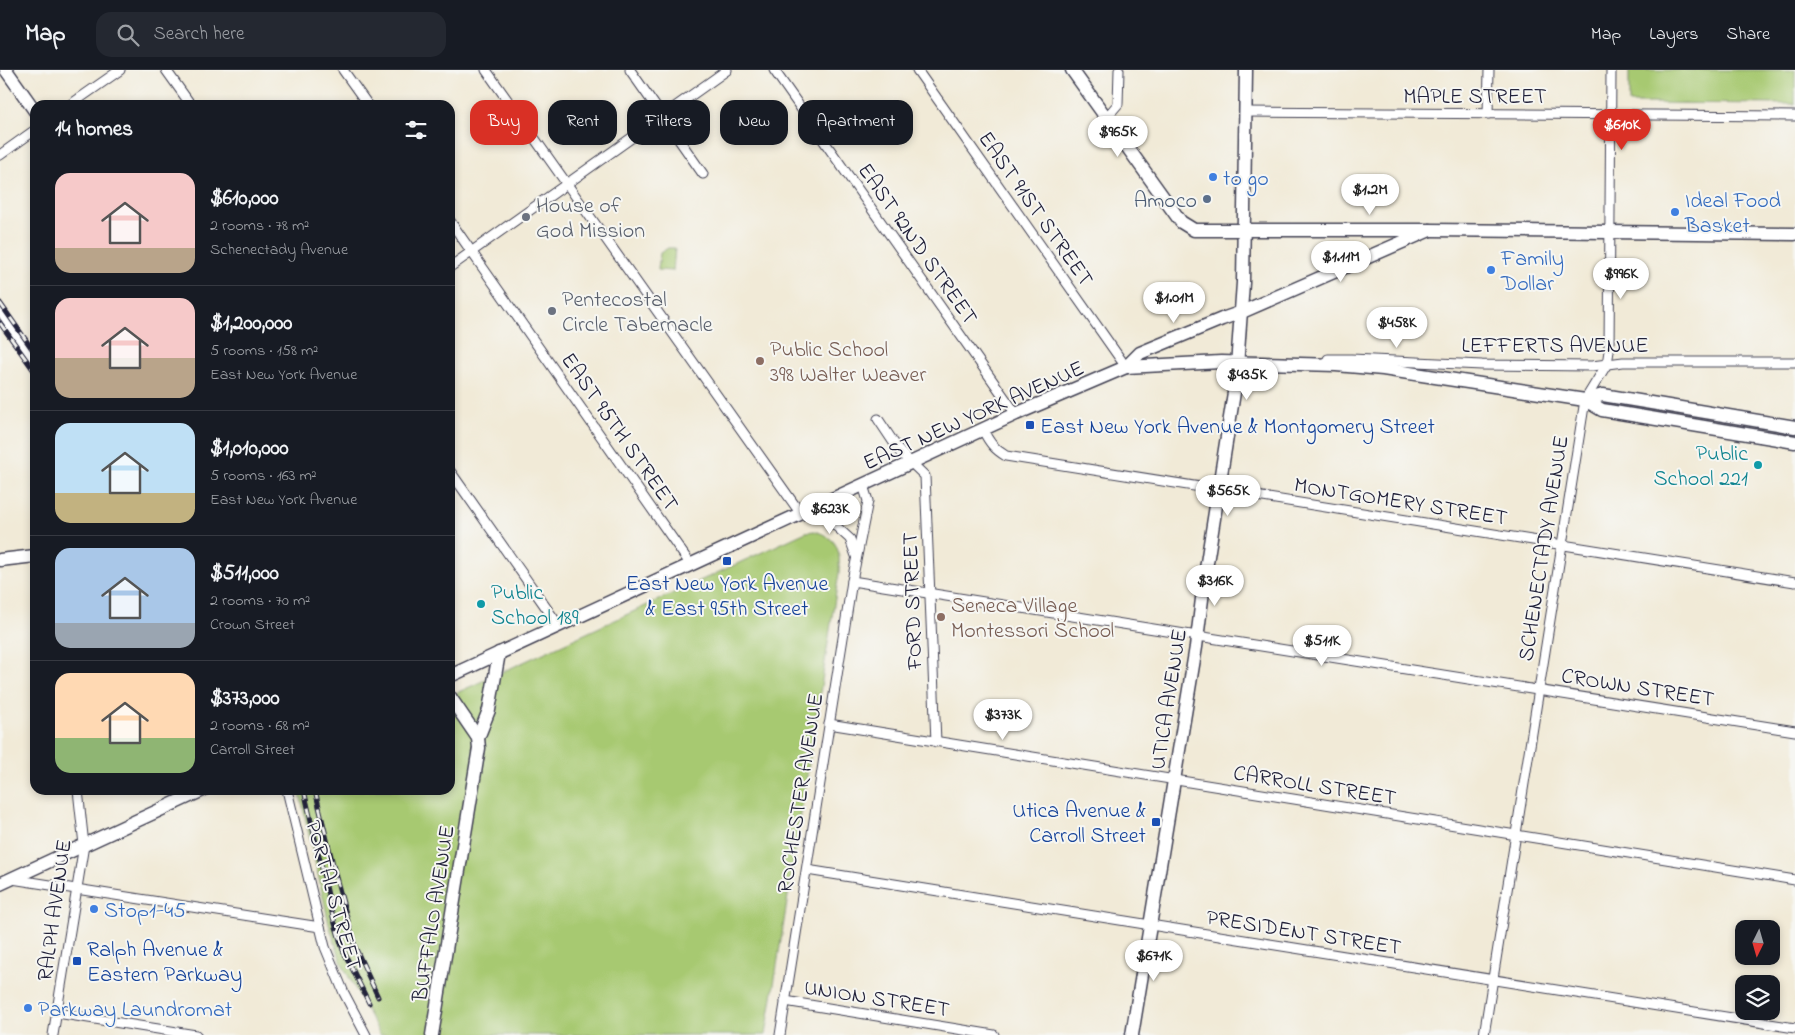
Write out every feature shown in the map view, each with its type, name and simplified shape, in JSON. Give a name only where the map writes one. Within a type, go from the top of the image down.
[{"type":"main road","points":[[6,70],[30,104]]},
{"type":"main road","points":[[1072,70],[1106,118]]},
{"type":"main road","name":"UTICA AVENUE","points":[[1132,1035],[1198,635],[1238,362],[1242,312],[1246,70]]},
{"type":"main road","name":"EAST NEW YORK AVENUE","points":[[1106,118],[1181,222],[1194,230],[1430,230],[1795,234]]},
{"type":"main road","name":"EAST NEW YORK AVENUE","points":[[455,674],[1016,414],[1126,367],[1140,353],[1242,312],[1430,230]]},
{"type":"main road","points":[[1126,367],[1238,362],[1316,364],[1382,369],[1585,400],[1602,410],[1795,442]]},
{"type":"main road","points":[[1585,400],[1602,395],[1795,427]]},
{"type":"main road","points":[[0,560],[30,557]]},
{"type":"main road","name":"BUFFALO AVENUE","points":[[432,1035],[479,752],[478,738],[489,710],[499,654]]},
{"type":"main road","points":[[455,704],[478,738]]},
{"type":"main road","points":[[0,884],[192,795]]},
{"type":"street","points":[[77,100],[120,70]]},
{"type":"street","points":[[166,70],[187,100]]},
{"type":"street","points":[[343,70],[364,100]]},
{"type":"street","points":[[486,70],[801,514]]},
{"type":"street","points":[[630,70],[652,100]]},
{"type":"street","points":[[686,100],[728,70]]},
{"type":"street","name":"EAST 92ND STREET","points":[[774,70],[1016,414]]},
{"type":"street","name":"EAST 91ST STREET","points":[[917,70],[1126,367]]},
{"type":"street","points":[[1106,118],[1118,104],[1119,70]]},
{"type":"street","points":[[1488,114],[1489,70]]},
{"type":"street","name":"SCHENECTADY AVENUE","points":[[1484,1035],[1585,400],[1607,364],[1609,351],[1610,70]]},
{"type":"street","name":"MAPLE STREET","points":[[1245,112],[1795,116]]},
{"type":"street","points":[[0,155],[30,134]]},
{"type":"street","points":[[455,263],[627,142]]},
{"type":"street","points":[[683,145],[703,174]]},
{"type":"street","name":"EAST 95TH STREET","points":[[455,229],[692,565]]},
{"type":"street","points":[[0,310],[30,355]]},
{"type":"street","name":"LEFFERTS AVENUE","points":[[1316,364],[1328,359],[1482,365],[1592,366],[1623,362],[1795,362]]},
{"type":"street","name":"FORD STREET","points":[[878,419],[900,452],[924,476],[936,742]]},
{"type":"street","name":"MONTGOMERY STREET","points":[[983,430],[988,441],[996,450],[1006,456],[1795,582]]},
{"type":"street","points":[[455,478],[559,626]]},
{"type":"street","name":"ROCHESTER AVENUE","points":[[780,1035],[852,581],[868,502],[863,485]]},
{"type":"street","points":[[818,506],[826,518],[850,539],[856,557]]},
{"type":"street","name":"CROWN STREET","points":[[852,581],[1795,731]]},
{"type":"street","name":"CARROLL STREET","points":[[829,724],[1795,880]]},
{"type":"street","name":"RALPH AVENUE","points":[[53,1035],[84,845],[79,795]]},
{"type":"street","name":"PORTAL STREET","points":[[288,795],[320,927],[334,970],[366,1035]]},
{"type":"street","name":"PRESIDENT STREET","points":[[807,870],[1795,1028]]},
{"type":"street","points":[[12,879],[320,927]]},
{"type":"street","name":"UNION STREET","points":[[785,1001],[994,1035]]},
{"type":"street","points":[[57,1013],[196,1035]]},
{"type":"green space","points":[[1629,70],[1795,70],[1795,104],[1629,103]]},
{"type":"green space","points":[[668,248],[675,248],[673,271],[658,270],[660,253]]},
{"type":"green space","points":[[815,531],[823,534],[833,542],[838,552],[839,573],[766,1035],[380,1035],[342,964],[330,928],[300,795],[455,795],[455,694],[806,532]]},
{"type":"railway","points":[[0,303],[30,346]]},
{"type":"railway","points":[[0,323],[30,365]]},
{"type":"railway","points":[[305,795],[333,917],[343,950],[369,1003]]},
{"type":"railway","points":[[316,795],[355,947],[378,997]]},
{"type":"place","name":"to go","points":[[1213,177]]},
{"type":"place","name":"Amoco","points":[[1207,199]]},
{"type":"place","name":"Ideal Food Basket","points":[[1675,212]]},
{"type":"place","name":"House of God Mission","points":[[526,217]]},
{"type":"place","name":"Family Dollar","points":[[1491,270]]},
{"type":"place","name":"Pentecostal Circle Tabernacle","points":[[552,311]]},
{"type":"place","name":"Public School 398 Walter Weaver","points":[[760,361]]},
{"type":"place","name":"East New York Avenue & Montgomery Street","points":[[1030,425]]},
{"type":"place","name":"Public School 221","points":[[1758,465]]},
{"type":"place","name":"East New York Avenue & East 95th Street","points":[[727,561]]},
{"type":"place","name":"Public School 189","points":[[481,604]]},
{"type":"place","name":"Seneca Village Montessori School","points":[[941,617]]},
{"type":"place","name":"Utica Avenue & Carroll Street","points":[[1156,822]]},
{"type":"place","name":"Stop1-45","points":[[94,909]]},
{"type":"place","name":"Ralph Avenue & Eastern Parkway","points":[[77,961]]},
{"type":"place","name":"Parkway Laundromat","points":[[28,1008]]}]
